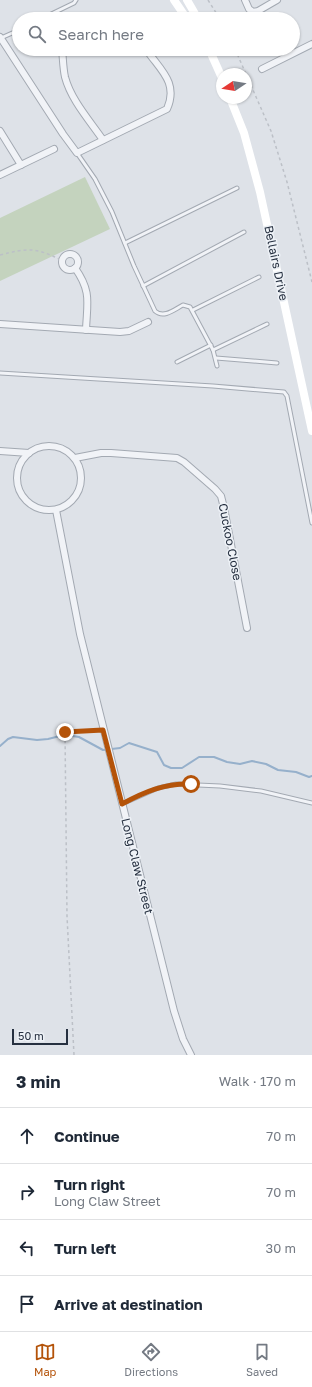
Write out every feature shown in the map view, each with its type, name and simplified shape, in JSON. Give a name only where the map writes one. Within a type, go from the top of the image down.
[{"type":"street","points":[[174,0],[182,12]]},
{"type":"street","points":[[187,0],[194,12]]},
{"type":"street","points":[[245,0],[249,9],[253,12],[258,11],[277,0]]},
{"type":"street","points":[[1,38],[12,55]]},
{"type":"street","points":[[300,50],[312,44]]},
{"type":"street","points":[[13,56],[63,134],[78,153],[164,111],[167,108],[170,91],[169,82],[151,56]]},
{"type":"street","points":[[63,56],[64,73],[76,101],[103,140]]},
{"type":"street","points":[[212,56],[218,68]]},
{"type":"street","points":[[262,69],[288,56]]},
{"type":"street","name":"Bellairs Drive","points":[[232,104],[244,133],[260,192],[312,431]]},
{"type":"street","points":[[0,131],[21,165]]},
{"type":"street","points":[[0,175],[54,149]]},
{"type":"street","points":[[76,268],[71,270],[66,269],[62,266],[61,260],[67,254],[75,255],[77,258],[78,263],[76,268],[87,290],[86,330]]},
{"type":"street","points":[[0,324],[120,332],[129,331],[148,322]]},
{"type":"street","points":[[44,446],[53,446],[69,452],[75,458],[80,468],[82,479],[80,489],[74,499],[66,506],[56,510],[46,510],[35,508],[26,501],[20,492],[17,482],[18,471],[22,461],[29,453],[44,446]]},
{"type":"street","points":[[0,451],[29,453]]},
{"type":"street","name":"Cuckoo Close","points":[[75,458],[106,453],[172,457],[184,462],[215,489],[220,496],[224,508],[247,628]]},
{"type":"street","name":"Long Claw Street","points":[[56,510],[80,634],[104,733],[174,1010],[180,1030],[191,1055]]},
{"type":"lane","points":[[56,12],[75,3],[76,0]]},
{"type":"lane","points":[[1,38],[12,33]]},
{"type":"lane","points":[[78,153],[95,179],[110,208],[155,311],[158,314],[163,315],[185,304],[189,306],[193,310],[211,345],[216,358],[217,366]]},
{"type":"lane","points":[[125,244],[237,188]]},
{"type":"lane","points":[[144,286],[244,232]]},
{"type":"lane","points":[[193,310],[259,277]]},
{"type":"lane","points":[[213,350],[267,324]]},
{"type":"lane","points":[[177,362],[211,345]]},
{"type":"lane","points":[[216,358],[277,363]]},
{"type":"lane","points":[[0,373],[214,386],[284,392],[287,396],[312,523]]},
{"type":"lane","points":[[122,804],[158,788],[176,784],[220,786],[261,791],[312,803]]},
{"type":"path","points":[[208,0],[216,12]]},
{"type":"path","points":[[238,56],[243,68]]},
{"type":"path","points":[[252,88],[271,132],[287,182],[312,282]]},
{"type":"path","points":[[0,255],[27,249],[43,251],[61,260]]},
{"type":"path","points":[[74,1055],[67,916],[65,732],[104,733]]},
{"type":"green space","points":[[85,177],[110,229],[0,281],[0,218]]},
{"type":"waterway","points":[[0,746],[8,739],[13,737],[37,740],[64,735]]},
{"type":"waterway","points":[[66,735],[79,737],[103,750],[120,748],[129,743],[157,752],[164,765],[171,768],[182,768],[199,757],[214,757],[227,762],[240,764],[252,761],[266,764],[278,770],[296,772],[309,777],[312,776]]},
{"type":"route","points":[[65,732],[103,730],[122,804],[158,788],[176,784],[191,784]]}]
